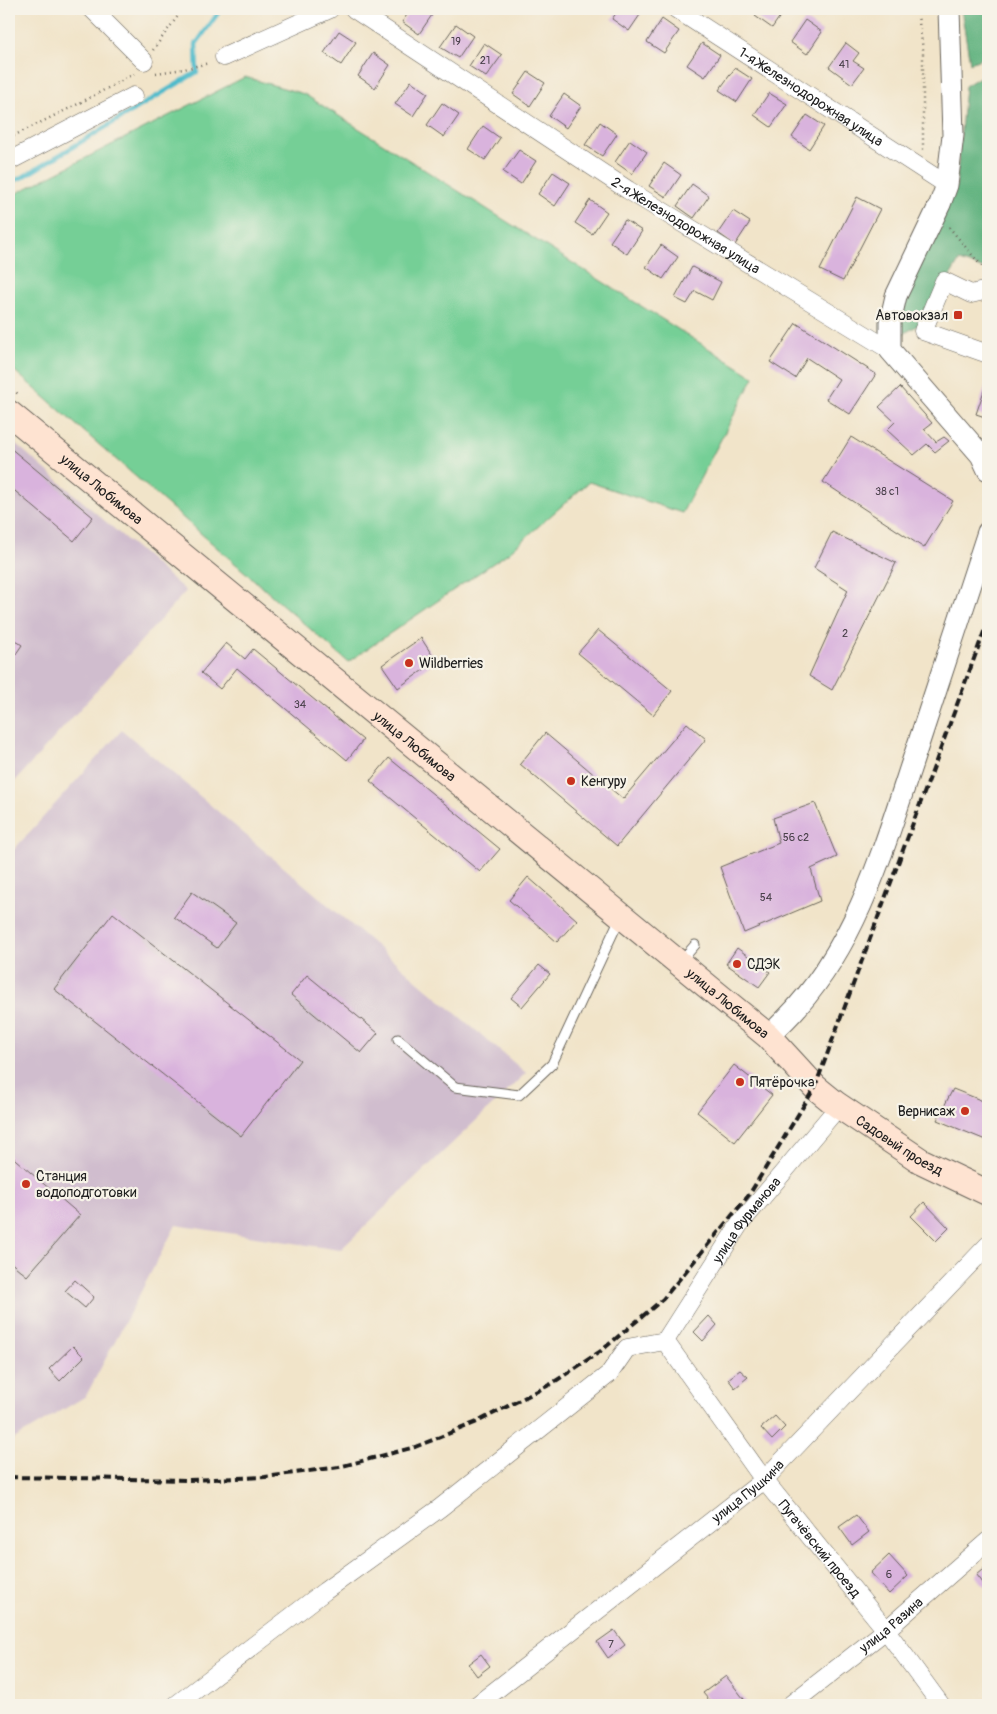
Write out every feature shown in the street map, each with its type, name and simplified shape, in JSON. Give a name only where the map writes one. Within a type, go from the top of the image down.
[{"type":"main road","name":"улица Любимова","points":[[9,413],[621,916],[687,954],[768,1036],[815,1087]]},
{"type":"main road","name":"Садовый проезд","points":[[815,1087],[839,1106],[921,1161],[988,1193]]},
{"type":"street","points":[[92,9],[145,70]]},
{"type":"street","points":[[224,57],[330,9]]},
{"type":"street","name":"2-я Железнодорожная улица","points":[[354,9],[628,190],[890,350],[981,455],[988,470]]},
{"type":"street","name":"1-я Железнодорожная улица","points":[[676,9],[947,184]]},
{"type":"street","points":[[890,350],[890,322],[896,296],[936,212],[947,184],[953,135],[949,9]]},
{"type":"street","points":[[9,161],[134,96]]},
{"type":"street","points":[[988,290],[971,294],[944,280],[923,331],[988,354]]},
{"type":"street","points":[[768,1036],[782,1024],[827,970],[844,943],[865,898],[892,823],[988,532]]},
{"type":"street","name":"улица Фурманова","points":[[665,1341],[739,1225],[839,1106]]},
{"type":"street","name":"улица Пушкина","points":[[477,1705],[764,1480],[988,1245]]},
{"type":"street","points":[[176,1705],[325,1591],[440,1508],[609,1374],[627,1348],[665,1341]]},
{"type":"street","name":"Пугачёвский проезд","points":[[665,1341],[764,1480],[886,1630],[942,1705]]},
{"type":"street","name":"улица Разина","points":[[790,1705],[886,1630],[988,1540]]},
{"type":"lane","points":[[398,1039],[455,1087],[520,1095],[552,1064],[621,916]]},
{"type":"path","points":[[132,76],[145,70],[183,9]]},
{"type":"path","points":[[917,9],[923,49],[924,169]]},
{"type":"path","points":[[9,138],[145,70],[190,68],[200,65]]},
{"type":"path","points":[[936,212],[988,274]]},
{"type":"shaded area","points":[[9,438],[186,591],[9,788]]},
{"type":"shaded area","points":[[122,730],[526,1073],[340,1250],[176,1225],[86,1396],[9,1442],[9,855]]},
{"type":"green space","points":[[961,9],[988,9],[988,56],[970,63]]},
{"type":"green space","points":[[988,72],[988,270],[959,261],[922,323],[898,337],[910,279],[956,188],[965,86]]},
{"type":"green space","points":[[245,77],[304,94],[754,377],[682,513],[589,482],[508,553],[348,662],[9,366],[9,197]]},
{"type":"building","points":[[411,9],[430,9],[434,12],[419,34],[402,22]]},
{"type":"building","points":[[619,9],[644,9],[629,31],[612,19]]},
{"type":"building","points":[[760,9],[785,9],[772,28],[755,16]]},
{"type":"building","points":[[662,19],[679,31],[664,53],[647,42]]},
{"type":"building","points":[[805,20],[822,32],[807,54],[790,42]]},
{"type":"building","points":[[456,24],[473,36],[458,58],[440,47]]},
{"type":"building","points":[[339,31],[356,42],[341,65],[324,53]]},
{"type":"building","points":[[484,43],[502,55],[486,77],[469,66]]},
{"type":"building","points":[[702,43],[720,55],[705,77],[687,65]]},
{"type":"building","points":[[846,43],[859,53],[853,61],[864,68],[852,84],[829,67]]},
{"type":"building","points":[[373,53],[390,65],[375,88],[358,76]]},
{"type":"building","points":[[735,68],[752,79],[737,102],[719,90]]},
{"type":"building","points":[[528,72],[545,83],[530,106],[513,94]]},
{"type":"building","points":[[411,81],[428,93],[413,116],[395,104]]},
{"type":"building","points":[[769,93],[787,104],[771,127],[754,115]]},
{"type":"building","points":[[564,94],[581,106],[566,128],[549,116]]},
{"type":"building","points":[[442,103],[459,115],[444,137],[427,125]]},
{"type":"building","points":[[807,115],[824,126],[809,149],[792,137]]},
{"type":"building","points":[[600,122],[617,134],[602,156],[585,145]]},
{"type":"building","points":[[483,126],[500,138],[485,160],[468,149]]},
{"type":"building","points":[[630,140],[647,152],[632,174],[615,162]]},
{"type":"building","points":[[519,150],[536,161],[521,184],[503,172]]},
{"type":"building","points":[[664,163],[681,175],[666,197],[649,186]]},
{"type":"building","points":[[553,172],[570,183],[555,206],[538,194]]},
{"type":"building","points":[[692,184],[709,196],[694,218],[677,206]]},
{"type":"building","points":[[857,197],[880,209],[843,281],[820,270]]},
{"type":"building","points":[[590,200],[607,212],[592,234],[575,223]]},
{"type":"building","points":[[733,211],[750,222],[735,245],[718,233]]},
{"type":"building","points":[[625,220],[642,231],[627,254],[610,242]]},
{"type":"building","points":[[661,245],[678,257],[663,279],[646,267]]},
{"type":"building","points":[[692,267],[721,282],[712,300],[695,291],[687,304],[675,298]]},
{"type":"building","points":[[796,323],[876,374],[850,414],[826,399],[839,379],[807,358],[795,378],[770,362]]},
{"type":"building","points":[[988,379],[988,418],[976,414]]},
{"type":"building","points":[[900,387],[932,423],[924,429],[936,442],[944,437],[949,441],[935,452],[927,444],[914,455],[887,430],[895,422],[879,407]]},
{"type":"building","points":[[851,437],[953,501],[924,548],[823,482]]},
{"type":"building","points":[[9,447],[93,517],[74,541],[9,486]]},
{"type":"building","points":[[832,532],[896,563],[832,690],[809,676],[848,590],[814,568]]},
{"type":"building","points":[[598,630],[672,691],[653,715],[578,653]]},
{"type":"building","points":[[9,636],[22,645],[9,664]]},
{"type":"building","name":"Wildberries","points":[[421,638],[436,661],[398,688],[382,665]]},
{"type":"building","points":[[226,643],[245,659],[253,649],[363,740],[347,760],[237,668],[220,689],[201,673]]},
{"type":"building","name":"Кенгуру","points":[[687,723],[706,739],[617,846],[520,764],[545,733],[623,799]]},
{"type":"building","points":[[389,758],[500,849],[480,872],[370,781]]},
{"type":"building","points":[[815,803],[837,857],[811,869],[820,901],[744,933],[720,867],[779,843],[773,818]]},
{"type":"building","points":[[528,877],[577,920],[557,942],[509,900]]},
{"type":"building","points":[[192,892],[236,923],[217,948],[174,917]]},
{"type":"building","points":[[113,913],[300,1060],[241,1136],[54,989]]},
{"type":"building","points":[[737,948],[770,972],[759,987],[726,964]]},
{"type":"building","points":[[539,965],[550,974],[522,1007],[511,998]]},
{"type":"building","points":[[307,975],[378,1033],[361,1053],[291,995]]},
{"type":"building","points":[[734,1065],[772,1095],[735,1142],[697,1112]]},
{"type":"building","name":"Вернисаж","points":[[953,1089],[988,1103],[988,1141],[937,1120]]},
{"type":"building","name":"Станция водоподготовки","points":[[9,1154],[80,1215],[27,1276],[9,1261]]},
{"type":"building","points":[[924,1202],[949,1228],[936,1241],[911,1216]]},
{"type":"building","points":[[75,1280],[94,1297],[85,1308],[65,1291]]},
{"type":"building","points":[[709,1316],[717,1325],[703,1341],[694,1332]]},
{"type":"building","points":[[73,1346],[84,1357],[60,1381],[49,1369]]},
{"type":"building","points":[[740,1370],[748,1377],[735,1388],[728,1379]]},
{"type":"building","points":[[775,1416],[785,1427],[772,1440],[761,1428]]},
{"type":"building","points":[[856,1515],[869,1532],[852,1545],[839,1527]]},
{"type":"building","points":[[889,1555],[908,1576],[889,1594],[870,1573]]},
{"type":"building","points":[[988,1565],[988,1584],[985,1587],[976,1575]]},
{"type":"building","points":[[614,1630],[625,1645],[608,1658],[597,1642]]},
{"type":"building","points":[[481,1654],[490,1666],[477,1676],[468,1664]]},
{"type":"building","points":[[726,1676],[747,1703],[745,1705],[713,1705],[703,1693]]},
{"type":"waterway","points":[[9,183],[23,177],[197,72],[196,44],[221,9]]},
{"type":"railway","points":[[9,1477],[189,1480],[265,1477],[339,1467],[415,1447],[477,1422],[551,1384],[601,1351],[663,1299],[749,1195],[815,1087],[988,621]]},
{"type":"place","name":"Автовокзал","points":[[958,315]]},
{"type":"place","name":"Wildberries","points":[[409,663]]},
{"type":"place","name":"Кенгуру","points":[[571,781]]},
{"type":"place","name":"СДЭК","points":[[737,964]]},
{"type":"place","name":"Пятёрочка","points":[[740,1082]]},
{"type":"place","name":"Вернисаж","points":[[965,1111]]},
{"type":"place","name":"Станция водоподготовки","points":[[26,1184]]}]
